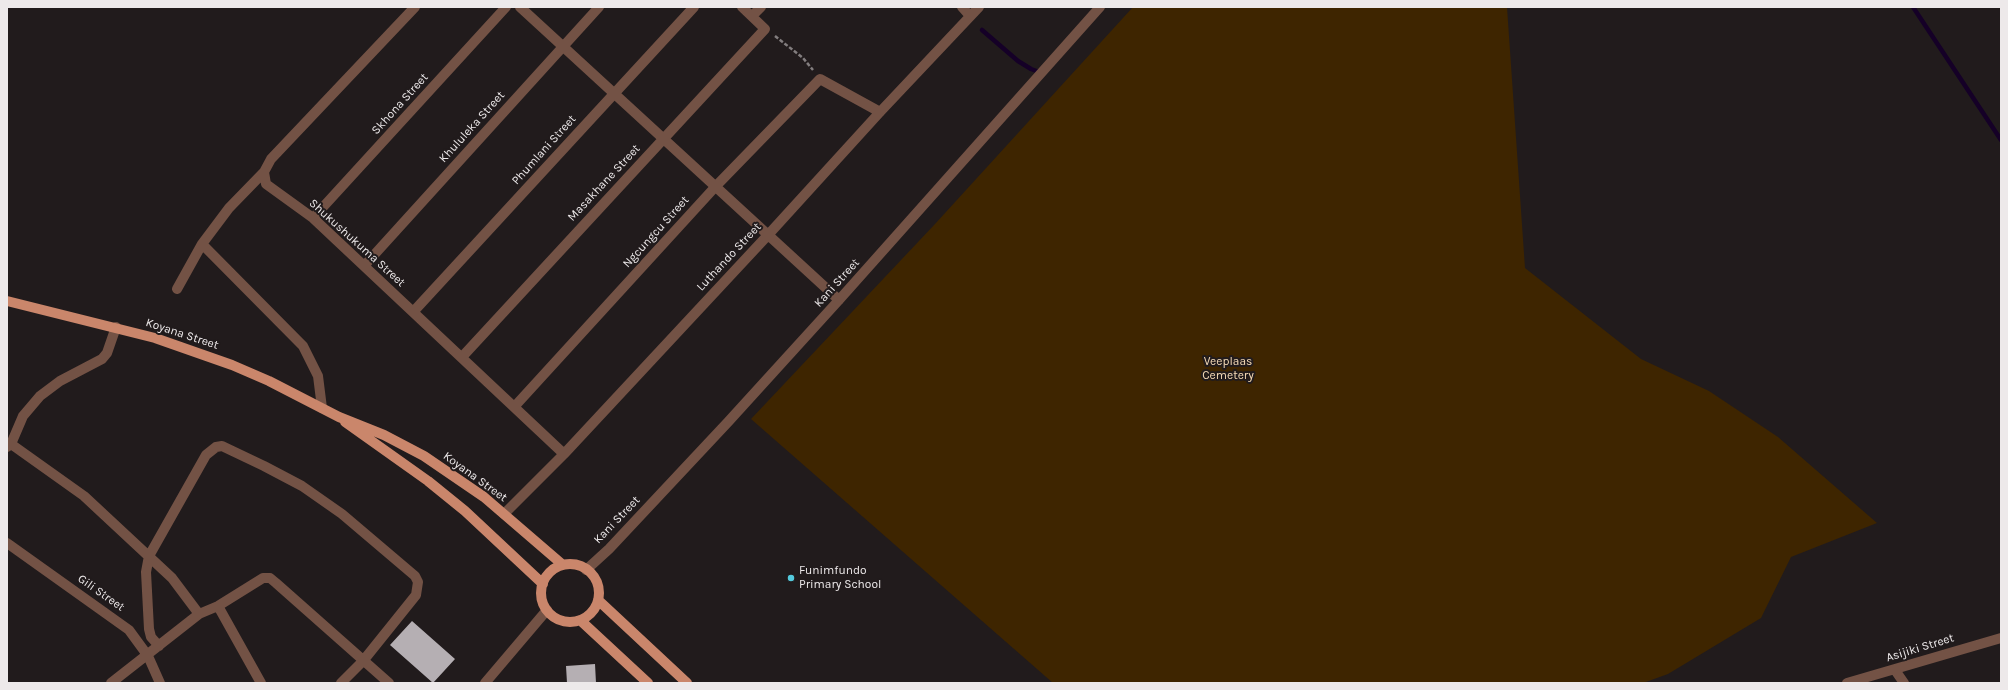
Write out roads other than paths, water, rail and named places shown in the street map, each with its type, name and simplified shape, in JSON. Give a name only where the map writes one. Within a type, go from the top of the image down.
[{"type":"main road","name":"Koyana Street","points":[[7,301],[116,327],[155,338],[232,365],[269,381],[322,408],[339,417],[428,481],[465,511],[543,584]]},
{"type":"main road","name":"Koyana Street","points":[[339,417],[365,426],[424,456],[484,497],[564,565]]},
{"type":"main road","points":[[573,564],[586,570],[596,581],[599,590],[598,600],[594,609],[588,616],[571,622],[562,621],[553,617],[547,610],[541,593],[547,576],[554,569],[564,565],[573,564]]},
{"type":"main road","points":[[598,600],[687,683]]},
{"type":"main road","points":[[580,620],[648,683]]},
{"type":"street","points":[[177,289],[202,244],[229,208],[264,172],[271,159],[415,7]]},
{"type":"street","name":"Skhona Street","points":[[313,218],[506,7]]},
{"type":"street","points":[[520,7],[839,300]]},
{"type":"street","name":"Khululeka Street","points":[[364,266],[599,7]]},
{"type":"street","name":"Phumlani Street","points":[[414,311],[614,92],[694,7]]},
{"type":"street","points":[[742,7],[752,16],[761,7]]},
{"type":"street","points":[[962,7],[970,16]]},
{"type":"street","name":"Luthando Street","points":[[504,514],[564,454],[979,7]]},
{"type":"street","name":"Kani Street","points":[[586,570],[608,549],[728,422],[839,300],[1100,7]]},
{"type":"street","name":"Masakhane Street","points":[[462,357],[765,29],[752,16]]},
{"type":"street","name":"Ngcungcu Street","points":[[515,406],[716,186],[820,79],[880,112]]},
{"type":"street","name":"Shukushukuma Street","points":[[264,172],[266,184],[313,218],[414,311],[564,454]]},
{"type":"street","points":[[202,244],[303,346],[318,376],[322,408]]},
{"type":"street","points":[[116,327],[107,354],[102,359],[60,381],[40,396],[23,416],[9,445],[84,496],[177,584],[200,614]]},
{"type":"street","points":[[159,646],[151,637],[149,630],[146,572],[149,556],[206,455],[216,447],[222,446],[264,466],[313,494],[342,514],[415,576],[418,582],[416,595],[363,661],[341,683]]},
{"type":"street","name":"Gili Street","points":[[9,547],[129,630],[148,656],[160,683]]},
{"type":"street","points":[[111,683],[148,656],[200,614],[218,606],[256,580],[263,578],[270,578],[389,683]]},
{"type":"street","points":[[218,606],[261,683]]},
{"type":"street","points":[[484,683],[547,610]]},
{"type":"street","name":"Asijiki Street","points":[[1847,683],[2001,638]]},
{"type":"street","points":[[1895,670],[1904,683]]},
{"type":"waterway","points":[[1913,7],[2001,140]]},
{"type":"waterway","points":[[982,30],[1018,61],[1031,69],[1039,72],[1041,70]]},
{"type":"place","name":"Funimfundo Primary School","points":[[791,578]]},
{"type":"park label","name":"Veeplaas Cemetery","points":[[1228,369]]}]
